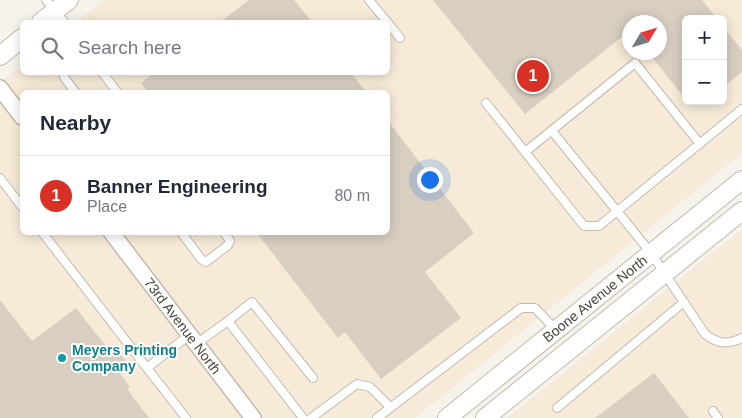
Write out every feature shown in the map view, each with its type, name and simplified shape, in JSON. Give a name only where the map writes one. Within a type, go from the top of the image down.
[{"type":"street","points":[[44,20],[69,0]]},
{"type":"street","points":[[0,56],[20,40]]},
{"type":"street","points":[[0,88],[20,114]]},
{"type":"street","name":"Boone Avenue North","points":[[447,418],[742,180]]},
{"type":"street","name":"Boone Avenue North","points":[[485,418],[742,211]]},
{"type":"street","name":"73rd Avenue North","points":[[115,235],[253,418]]},
{"type":"lane","points":[[369,0],[385,20]]},
{"type":"lane","points":[[390,26],[400,38]]},
{"type":"lane","points":[[525,152],[635,63],[700,144]]},
{"type":"lane","points":[[64,75],[74,90]]},
{"type":"lane","points":[[104,75],[116,90]]},
{"type":"lane","points":[[486,103],[584,226],[598,226],[742,109]]},
{"type":"lane","points":[[552,131],[651,253],[705,334],[715,341],[727,344],[742,338]]},
{"type":"lane","points":[[0,178],[20,204]]},
{"type":"lane","points":[[44,235],[186,418]]},
{"type":"lane","points":[[183,235],[201,259],[206,262],[228,245],[230,241],[226,235]]},
{"type":"lane","points":[[147,368],[193,339],[228,321],[252,302],[312,378]]},
{"type":"lane","points":[[557,408],[684,302]]},
{"type":"lane","points":[[376,418],[521,308],[535,308],[556,330]]},
{"type":"lane","points":[[228,321],[303,418]]},
{"type":"lane","points":[[311,418],[357,384],[370,388],[390,408]]},
{"type":"shaded area","points":[[104,0],[742,0],[742,153],[415,418],[0,418],[0,83],[20,67],[20,75],[390,75],[390,20],[79,20]]},
{"type":"shaded area","points":[[742,229],[742,418],[507,418]]},
{"type":"building","points":[[249,0],[294,0],[310,20],[223,20]]},
{"type":"building","points":[[433,0],[702,0],[714,15],[682,15],[682,95],[654,60],[667,60],[667,15],[622,15],[622,37],[525,114]]},
{"type":"building","points":[[727,32],[742,50],[742,72],[727,84]]},
{"type":"building","points":[[151,75],[352,75],[364,90],[146,90],[141,83]]},
{"type":"building","points":[[390,124],[474,233],[425,272],[461,318],[381,379],[345,332],[338,338],[258,235],[390,235]]},
{"type":"building","name":"Meyers Printing Company","points":[[0,300],[32,341],[76,308],[109,350],[114,346],[130,366],[120,374],[130,387],[127,389],[149,418],[0,418]]},
{"type":"building","points":[[654,373],[689,418],[595,418]]},
{"type":"place","name":"Banner Engineering","points":[[533,76]]},
{"type":"place","name":"Meyers Printing Company","points":[[62,358]]}]
